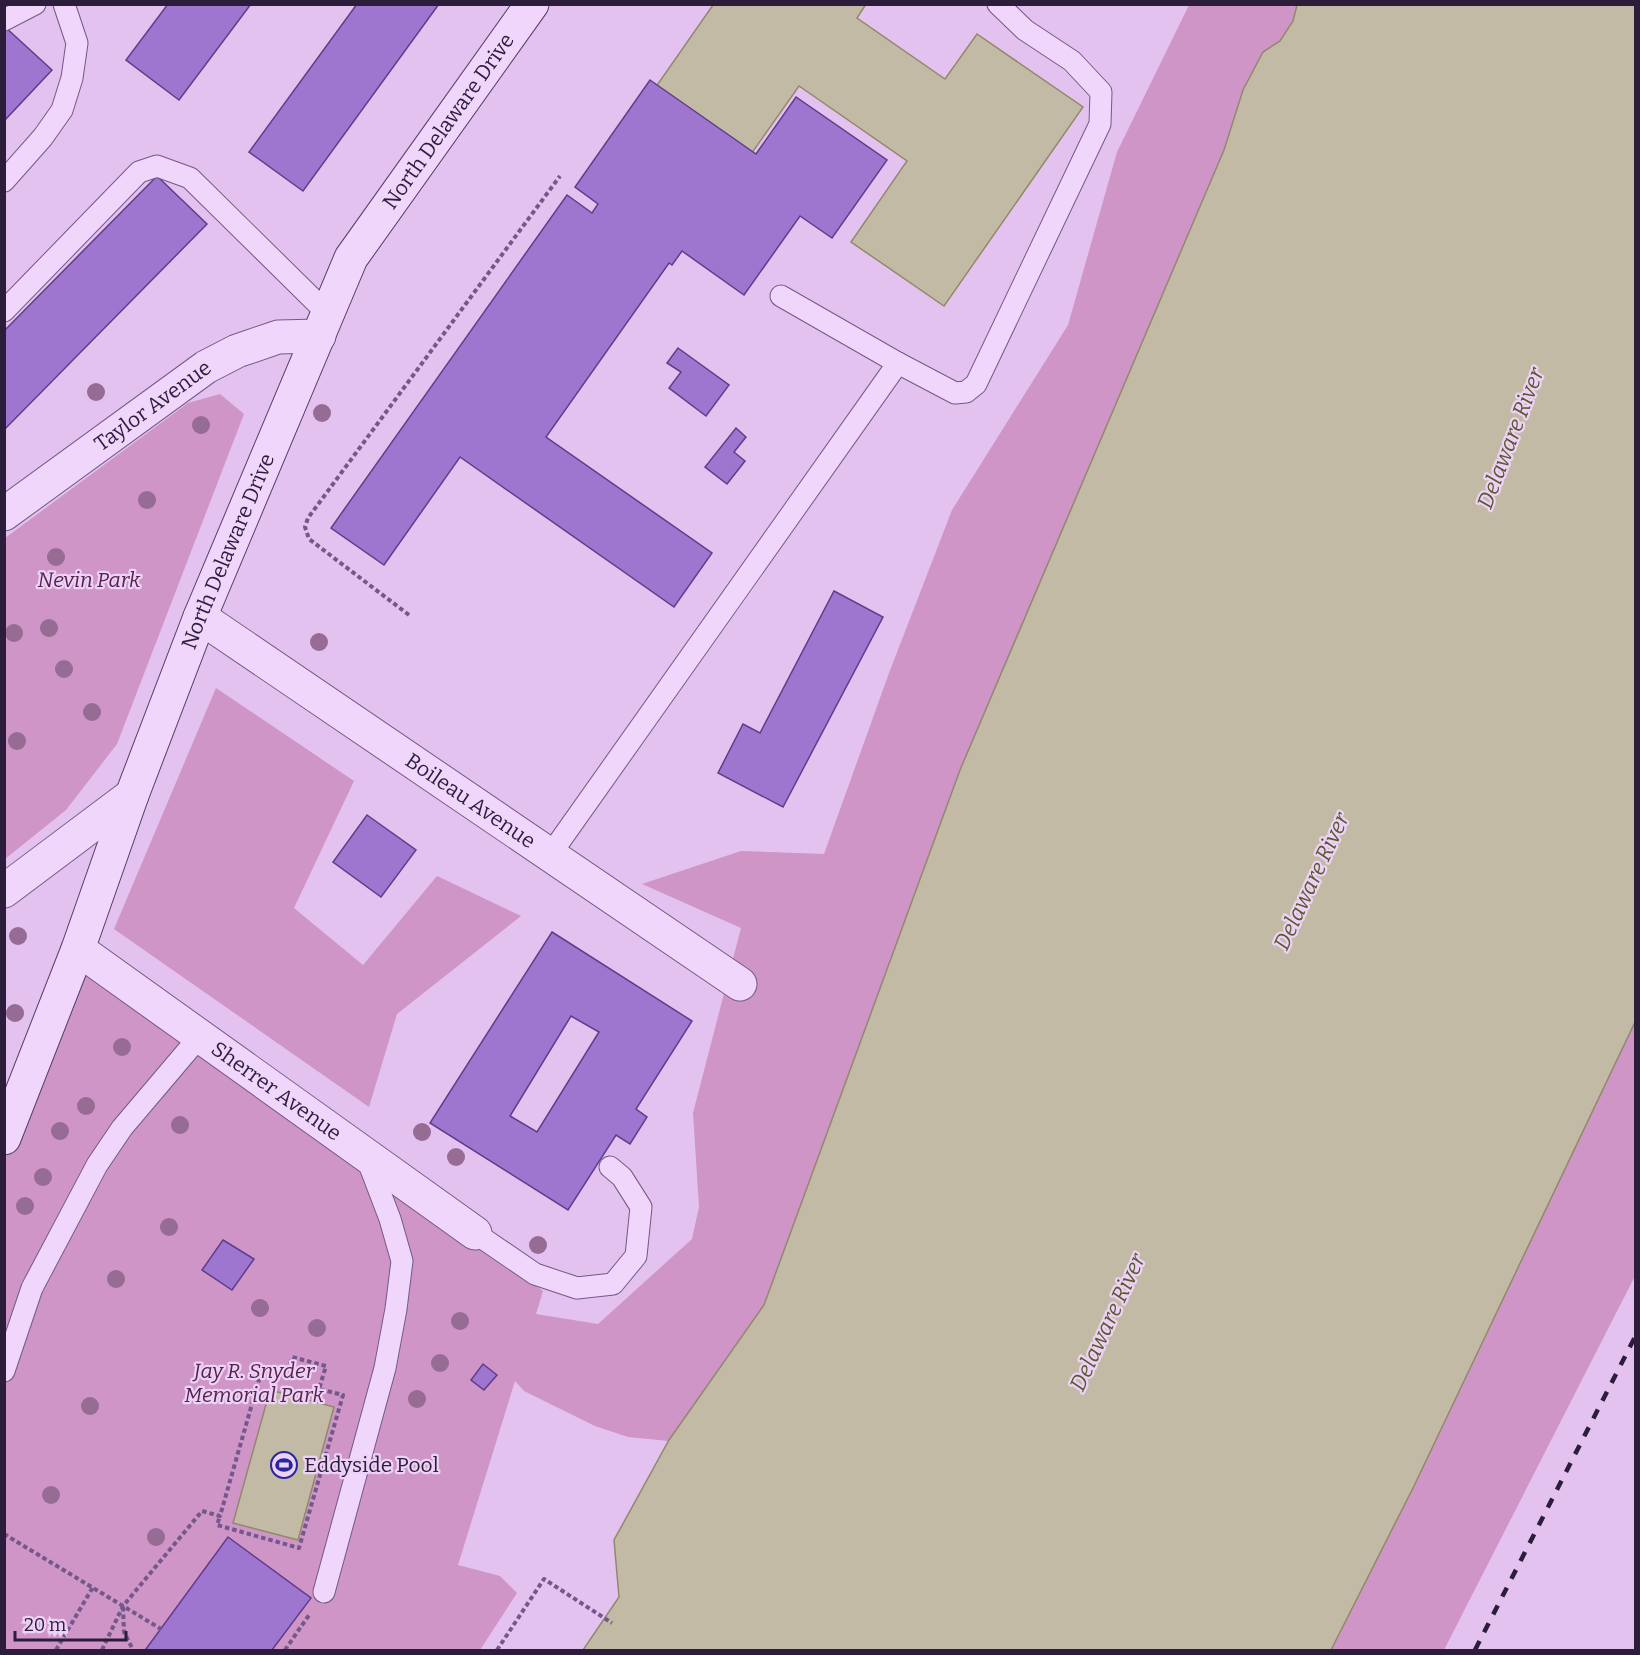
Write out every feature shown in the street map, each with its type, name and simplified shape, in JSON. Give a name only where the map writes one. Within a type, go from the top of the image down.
[{"type":"street","name":"North Delaware Drive","points":[[4,1138],[78,949],[132,795],[200,617],[351,258],[532,4]]},
{"type":"street","name":"Taylor Avenue","points":[[4,514],[206,368],[237,351],[323,325]]},
{"type":"street","name":"Boileau Avenue","points":[[200,617],[740,984]]},
{"type":"street","points":[[4,891],[132,795]]},
{"type":"street","name":"Sherrer Avenue","points":[[78,949],[475,1233]]},
{"type":"lane","points":[[4,20],[35,4]]},
{"type":"lane","points":[[4,181],[43,137],[62,110],[72,78],[77,43],[64,4]]},
{"type":"lane","points":[[782,296],[955,393],[966,392],[976,384],[1100,124],[1101,92],[1072,61],[1026,30],[998,4]]},
{"type":"lane","points":[[4,311],[139,172],[157,166],[190,178],[323,325]]},
{"type":"lane","points":[[550,855],[898,363]]},
{"type":"lane","points":[[4,1371],[32,1288],[97,1166],[122,1128],[200,1036]]},
{"type":"lane","points":[[324,1592],[385,1368],[402,1261],[390,1218],[366,1155]]},
{"type":"lane","points":[[475,1233],[535,1274],[577,1288],[613,1284],[636,1256],[641,1207],[622,1177],[610,1167]]},
{"type":"path","points":[[409,615],[309,539],[305,527],[308,518],[560,176]]},
{"type":"path","points":[[292,1357],[326,1366],[319,1389],[343,1395],[299,1548],[217,1525],[220,1516],[262,1369],[287,1376],[292,1357]]},
{"type":"path","points":[[102,1650],[123,1606],[202,1511],[220,1516]]},
{"type":"path","points":[[4,1534],[161,1629]]},
{"type":"path","points":[[496,1650],[544,1579],[612,1623]]},
{"type":"path","points":[[56,1650],[93,1587]]},
{"type":"path","points":[[285,1650],[324,1592]]},
{"type":"path","points":[[123,1606],[124,1632],[133,1650]]},
{"type":"green space","name":"Jay R. Snyder Memorial Park","points":[[1189,5],[1297,5],[1293,21],[1280,41],[1263,52],[1243,90],[1224,150],[960,770],[764,1305],[669,1441],[628,1437],[595,1426],[524,1391],[515,1381],[458,1565],[500,1576],[517,1593],[480,1650],[5,1650],[4,1138],[78,949],[366,1155],[543,1291],[536,1314],[598,1324],[692,1239],[699,1207],[693,1113],[741,928],[642,884],[741,851],[824,854],[889,673],[952,510],[1068,325],[1117,152]]},
{"type":"green space","name":"Nevin Park","points":[[220,394],[244,414],[117,744],[66,810],[5,859],[5,538],[188,403]]},
{"type":"green space","points":[[216,688],[354,781],[294,908],[363,965],[437,876],[521,916],[397,1014],[369,1107],[114,929]]},
{"type":"green space","points":[[1635,1019],[1635,1276],[1444,1650],[1324,1650]]},
{"type":"water","points":[[866,4],[857,18],[945,79],[977,34],[1083,107],[944,306],[851,242],[907,161],[799,86],[749,157],[653,91],[713,5]]},
{"type":"water","name":"Delaware River","points":[[1297,5],[1635,5],[1635,1022],[1414,1486],[1331,1650],[583,1650],[619,1597],[614,1540],[669,1440],[764,1305],[960,770],[1224,150],[1243,90],[1263,52],[1280,41],[1293,21]]},
{"type":"water","name":"Eddyside Pool","points":[[270,1390],[334,1407],[298,1540],[233,1523]]},
{"type":"building","points":[[168,4],[251,4],[179,100],[126,60]]},
{"type":"building","points":[[357,4],[439,4],[303,191],[249,152]]},
{"type":"building","points":[[4,26],[52,70],[4,121]]},
{"type":"building","points":[[650,80],[756,154],[796,97],[887,160],[832,238],[800,216],[744,295],[682,251],[672,265],[669,263],[546,437],[712,553],[674,607],[460,457],[384,565],[331,528],[567,195],[592,213],[598,204],[575,187]]},
{"type":"building","points":[[157,176],[207,224],[4,430],[4,331]]},
{"type":"building","points":[[678,348],[729,385],[706,416],[669,388],[681,372],[667,363]]},
{"type":"building","points":[[736,428],[746,437],[734,452],[745,461],[727,484],[705,467]]},
{"type":"building","points":[[834,591],[883,617],[783,807],[718,773],[743,724],[760,733]]},
{"type":"building","points":[[367,815],[416,850],[381,897],[333,862]]},
{"type":"building","points":[[552,932],[692,1021],[636,1109],[647,1117],[630,1144],[616,1135],[568,1210],[430,1123]],"holes":[[[571,1016],[599,1032],[537,1132],[510,1116]]]},
{"type":"building","points":[[223,1240],[254,1259],[232,1290],[202,1270]]},
{"type":"building","points":[[483,1364],[497,1375],[484,1390],[471,1380]]},
{"type":"building","points":[[228,1537],[311,1598],[272,1650],[146,1649]]},
{"type":"railway","points":[[1475,1650],[1636,1335]]},
{"type":"place","name":"Eddyside Pool","points":[[284,1465]]}]
